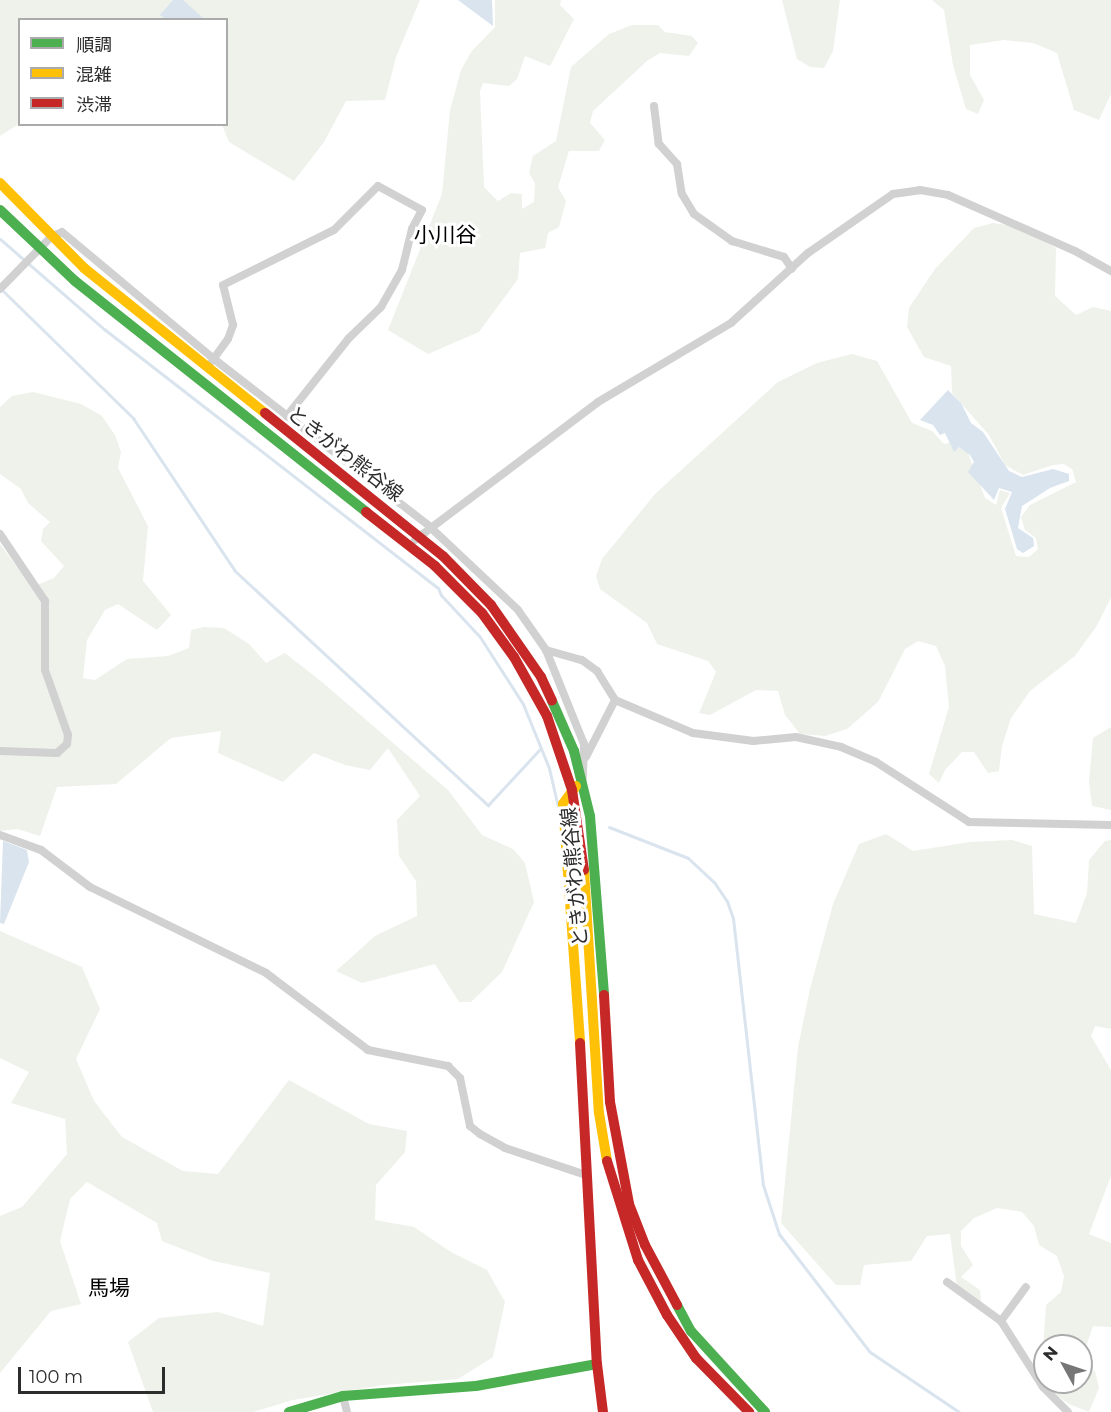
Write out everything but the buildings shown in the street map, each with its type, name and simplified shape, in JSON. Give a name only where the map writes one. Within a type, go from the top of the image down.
[{"type":"main road","name":"ときがわ熊谷線","points":[[0,183],[51,237],[205,367],[419,535],[469,581],[524,649],[558,710],[583,781],[590,816],[598,894],[610,1102],[629,1203],[645,1245],[691,1331],[765,1412]]},
{"type":"main road","name":"ときがわ熊谷線","points":[[0,210],[39,249],[411,545],[460,589],[514,657],[547,716],[575,804],[583,861],[592,1035],[608,1169],[638,1260],[667,1315],[696,1358],[749,1412]]},
{"type":"main road","points":[[583,781],[572,790],[562,804],[574,922],[597,1364],[603,1412]]},
{"type":"main road","points":[[289,1412],[343,1396],[476,1386],[597,1364]]},
{"type":"street","points":[[654,106],[659,144],[677,164],[682,194],[694,214],[740,244],[784,257],[792,269]]},
{"type":"street","points":[[205,367],[214,359],[233,325],[223,285],[334,231],[378,186],[422,210],[412,229],[408,257],[381,307],[349,338],[287,416]]},
{"type":"street","points":[[411,545],[429,526],[598,402],[731,323],[792,269],[877,202],[893,194],[920,190],[948,195],[992,212],[1111,271]]},
{"type":"street","points":[[0,290],[51,237],[62,232],[214,359],[429,526],[518,610],[546,650],[584,744],[586,757],[583,781]]},
{"type":"street","points":[[0,534],[45,601],[45,670],[68,735],[67,744],[57,753],[0,751]]},
{"type":"street","points":[[546,650],[582,660],[597,672],[615,699],[693,733],[753,741],[796,737],[841,747],[876,762],[969,822],[1111,825]]},
{"type":"street","points":[[586,757],[615,699]]},
{"type":"street","points":[[0,835],[40,850],[90,886],[266,973],[368,1050],[448,1066],[460,1078],[470,1126],[480,1134],[505,1148],[586,1174]]},
{"type":"street","points":[[947,1282],[1001,1321],[1043,1387],[1068,1412]]},
{"type":"street","points":[[1001,1321],[1026,1287]]},
{"type":"street","points":[[343,1396],[347,1412]]},
{"type":"shaded area","points":[[0,0],[420,0],[396,57],[385,100],[346,101],[324,142],[294,181],[229,142],[222,126],[228,126],[228,18],[18,18],[18,125],[0,136]]},
{"type":"shaded area","points":[[173,0],[183,0],[203,18],[164,18],[160,15]]},
{"type":"shaded area","points":[[458,0],[492,0],[493,26]]},
{"type":"shaded area","points":[[495,0],[561,0],[560,5],[574,19],[550,66],[525,56],[517,79],[509,86],[483,83],[480,91],[484,187],[498,201],[511,193],[522,194],[522,209],[534,202],[535,183],[529,173],[533,156],[556,141],[571,67],[609,34],[632,25],[658,25],[665,32],[692,36],[698,43],[689,56],[660,53],[647,61],[593,111],[590,123],[605,140],[599,151],[569,151],[558,187],[566,201],[559,227],[548,233],[545,248],[520,253],[518,279],[479,332],[428,354],[388,330],[442,194],[450,110],[461,70],[471,52],[495,27]]},
{"type":"shaded area","points":[[782,0],[840,0],[833,51],[824,68],[810,67],[797,59]]},
{"type":"shaded area","points":[[932,0],[1111,0],[1111,94],[1099,120],[1074,110],[1057,53],[1033,43],[1004,40],[970,45],[970,75],[984,100],[978,114],[966,109],[953,65],[944,10]]},
{"type":"shaded area","points":[[993,223],[1014,226],[1056,248],[1055,296],[1076,315],[1093,307],[1111,311],[1111,598],[1096,627],[1075,656],[1030,691],[1011,718],[1002,746],[999,771],[988,773],[974,752],[962,752],[945,770],[939,783],[929,774],[949,707],[945,666],[936,646],[918,641],[905,649],[878,702],[847,729],[825,736],[800,734],[785,715],[778,691],[756,690],[710,715],[699,713],[716,672],[708,661],[657,644],[647,623],[600,589],[596,576],[602,559],[655,494],[778,382],[817,363],[852,354],[877,361],[912,423],[932,431],[944,444],[958,441],[968,453],[985,498],[996,505],[1000,490],[1010,493],[1001,508],[1016,556],[1029,557],[1038,549],[1036,538],[1025,530],[1021,517],[1030,505],[1076,482],[1072,469],[1064,464],[1053,465],[1023,475],[1005,465],[989,435],[952,393],[951,366],[924,357],[907,327],[909,308],[935,269],[974,228]]},
{"type":"shaded area","points":[[948,390],[961,403],[971,423],[983,432],[1009,471],[1022,477],[1053,469],[1069,474],[1069,481],[1050,488],[1022,506],[1018,528],[1033,538],[1034,546],[1023,553],[1017,549],[1005,509],[1012,492],[999,488],[994,500],[968,472],[974,462],[970,455],[959,447],[954,452],[945,433],[940,435],[933,425],[920,420]]},
{"type":"shaded area","points":[[33,392],[81,404],[102,416],[115,435],[121,452],[118,468],[148,526],[143,581],[171,615],[157,630],[118,604],[105,610],[87,640],[83,678],[95,680],[127,659],[168,656],[189,648],[191,630],[204,627],[224,628],[249,644],[266,663],[285,653],[322,682],[448,790],[482,835],[513,849],[525,863],[534,902],[502,972],[471,1002],[459,1002],[435,964],[362,983],[336,971],[375,936],[417,916],[416,881],[399,856],[397,820],[420,796],[388,748],[370,770],[345,765],[314,753],[283,782],[218,753],[221,731],[171,738],[116,784],[57,787],[40,836],[17,829],[0,831],[0,544],[32,587],[54,578],[64,566],[41,541],[43,529],[50,522],[28,503],[21,489],[0,474],[0,407],[12,396]]},
{"type":"shaded area","points":[[1111,727],[1111,810],[1092,806],[1089,782],[1093,738]]},
{"type":"shaded area","points":[[886,834],[913,851],[970,842],[1012,840],[1032,846],[1034,914],[1076,923],[1087,893],[1089,860],[1105,841],[1111,840],[1111,1029],[1095,1026],[1091,1036],[1111,1070],[1111,1176],[1089,1234],[1111,1243],[1111,1327],[1093,1326],[1090,1334],[1044,1334],[1046,1305],[1061,1292],[1064,1276],[1057,1256],[1039,1245],[1034,1226],[1022,1212],[997,1208],[974,1218],[961,1231],[961,1246],[973,1265],[961,1277],[980,1290],[981,1304],[963,1299],[957,1287],[950,1234],[927,1236],[911,1261],[864,1265],[860,1285],[836,1285],[781,1223],[798,1047],[810,989],[833,904],[859,844]]},
{"type":"shaded area","points":[[3,841],[27,850],[29,862],[4,924],[0,923]]},
{"type":"shaded area","points":[[0,931],[82,967],[100,1009],[76,1059],[94,1101],[122,1137],[183,1171],[218,1174],[289,1080],[369,1124],[407,1131],[405,1152],[376,1185],[375,1220],[414,1227],[451,1252],[487,1270],[505,1302],[493,1357],[458,1379],[383,1385],[293,1400],[253,1412],[153,1412],[128,1342],[159,1318],[218,1312],[263,1326],[270,1273],[213,1261],[162,1241],[157,1223],[87,1182],[70,1199],[60,1241],[81,1304],[51,1311],[0,1373],[0,1216],[22,1207],[67,1154],[65,1119],[11,1103],[29,1072],[0,1058]]},
{"type":"shaded area","points":[[1093,1370],[1095,1371],[1099,1388],[1089,1412],[1069,1404],[1055,1394],[1093,1394]]},
{"type":"waterway","points":[[0,239],[104,329],[438,588],[441,595],[480,637],[523,704],[549,768],[558,806]]},
{"type":"waterway","points":[[1,289],[133,418],[235,571],[488,805],[540,749]]},
{"type":"waterway","points":[[609,827],[688,858],[714,882],[727,901],[733,918],[763,1185],[779,1234],[870,1352],[959,1412]]},
{"type":"traffic: fast","points":[[0,210],[75,281],[366,512]]},
{"type":"traffic: fast","points":[[552,701],[574,751],[590,816],[604,995]]},
{"type":"traffic: fast","points":[[677,1305],[691,1331],[765,1412]]},
{"type":"traffic: fast","points":[[289,1412],[343,1396],[476,1386],[597,1364]]},
{"type":"traffic: slow","points":[[0,183],[84,268],[265,413]]},
{"type":"traffic: slow","points":[[576,786],[563,804],[580,1043]]},
{"type":"traffic: slow","points":[[584,870],[599,1113],[607,1161]]},
{"type":"traffic: jam","points":[[265,413],[443,556],[491,605],[541,677],[552,701]]},
{"type":"traffic: jam","points":[[366,512],[435,566],[482,613],[514,657],[547,716],[572,790],[584,870]]},
{"type":"traffic: jam","points":[[604,995],[610,1102],[629,1204],[645,1245],[677,1305]]},
{"type":"traffic: jam","points":[[580,1043],[597,1364],[603,1412]]},
{"type":"traffic: jam","points":[[607,1161],[638,1260],[667,1315],[696,1358],[749,1412]]},
{"type":"district","name":"小川谷","points":[[445,235]]},
{"type":"district","name":"馬場","points":[[109,1288]]}]
